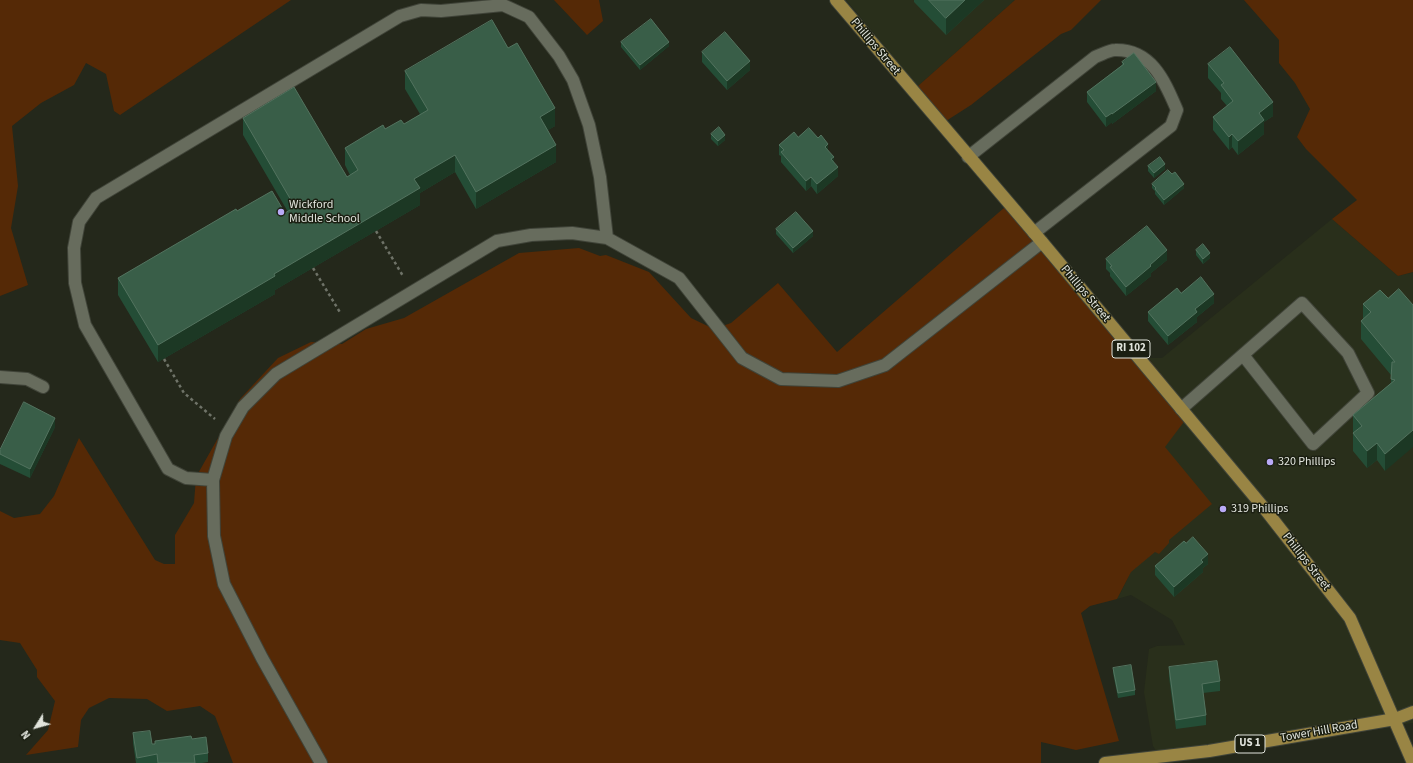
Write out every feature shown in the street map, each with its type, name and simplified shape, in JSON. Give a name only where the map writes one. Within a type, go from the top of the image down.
[{"type":"main road","name":"Phillips Street","points":[[836,0],[1264,508],[1350,618],[1395,719]]},
{"type":"main road","name":"Tower Hill Road","points":[[1105,763],[1209,751],[1395,719],[1413,712]]},
{"type":"main road","name":"RI 102","points":[[1395,719],[1413,763]]},
{"type":"street","points":[[213,480],[186,478],[168,469],[85,325],[75,283],[74,248],[80,222],[96,198],[400,16],[421,10],[441,11],[503,5],[529,17],[559,56],[573,80],[588,125],[600,176],[607,238]]},
{"type":"street","points":[[321,763],[262,658],[224,584],[214,536],[213,480],[226,436],[243,407],[276,374],[498,241],[531,235],[572,233],[607,238],[679,278],[742,358],[782,379],[838,381],[885,365],[1171,126],[1177,110],[1159,72],[1146,60],[1131,51],[1114,50],[1095,57],[968,156]]},
{"type":"street","points":[[1181,409],[1302,303],[1348,353],[1368,394],[1313,444],[1243,355]]},
{"type":"street","points":[[0,377],[27,378],[43,387]]},
{"type":"path","points":[[376,231],[412,292]]},
{"type":"path","points":[[313,268],[350,330]]},
{"type":"path","points":[[164,359],[184,393],[229,431]]},
{"type":"shaded area","points":[[0,0],[291,0],[120,115],[114,111],[106,74],[86,63],[74,85],[41,103],[12,126],[18,186],[11,228],[28,285],[0,296]]},
{"type":"shaded area","points":[[554,0],[599,0],[603,21],[587,35]]},
{"type":"shaded area","points":[[846,0],[1015,0],[918,86]]},
{"type":"shaded area","points":[[1015,0],[1101,0],[1071,30],[1061,34],[971,105],[946,121],[918,86]]},
{"type":"shaded area","points":[[1244,0],[1413,0],[1413,272],[1398,276],[1332,219],[1357,200],[1306,149],[1297,137],[1310,109],[1295,83],[1279,63],[1279,40]]},
{"type":"shaded area","points":[[1012,201],[1148,358],[1187,406],[1189,415],[1165,447],[1212,504],[1169,540],[1169,543],[1159,554],[1155,552],[1131,572],[1117,599],[1090,606],[1081,613],[1119,741],[1076,750],[1041,742],[1041,763],[233,763],[215,716],[200,706],[167,711],[147,699],[109,698],[89,708],[81,720],[78,747],[26,755],[48,730],[55,701],[37,677],[37,670],[20,643],[0,640],[0,511],[14,518],[40,514],[54,496],[79,438],[155,560],[164,564],[175,564],[175,535],[194,503],[196,477],[240,399],[278,358],[311,342],[342,344],[366,329],[404,318],[519,253],[579,248],[600,256],[606,255],[649,272],[691,318],[714,329],[731,323],[778,283],[837,352]]},
{"type":"shaded area","points":[[1332,219],[1398,276],[1413,272],[1413,723],[1160,757],[1153,746],[1144,692],[1149,649],[1157,646],[1185,645],[1172,620],[1131,595],[1117,599],[1143,543],[1159,554],[1165,526],[1156,460],[1187,406],[1148,358],[1162,358]]},
{"type":"building","points":[[929,0],[965,0],[946,18]]},
{"type":"building","points":[[651,19],[669,42],[640,65],[621,42]]},
{"type":"building","name":"Wickford Middle School","points":[[492,20],[508,48],[517,43],[555,108],[540,117],[556,145],[476,192],[455,155],[414,179],[420,188],[274,274],[275,276],[158,345],[118,278],[236,209],[237,211],[272,191],[285,213],[295,207],[243,118],[294,87],[347,177],[358,170],[345,148],[383,125],[385,129],[401,120],[404,124],[428,110],[405,71]]},
{"type":"building","points":[[725,32],[750,61],[727,81],[702,52]]},
{"type":"building","points":[[1230,47],[1273,102],[1259,113],[1264,120],[1238,141],[1232,134],[1229,137],[1213,117],[1233,101],[1221,85],[1224,83],[1208,64]]},
{"type":"building","points":[[1134,53],[1156,82],[1106,117],[1087,92],[1124,64],[1122,62]]},
{"type":"building","points":[[719,127],[725,135],[718,141],[711,134]]},
{"type":"building","points":[[809,128],[818,138],[821,135],[828,144],[825,147],[834,157],[831,159],[838,167],[817,184],[811,177],[806,181],[781,152],[784,150],[779,145],[794,132],[798,137]]},
{"type":"building","points":[[1160,157],[1165,164],[1154,173],[1148,166]]},
{"type":"building","points":[[1168,170],[1172,174],[1175,172],[1184,184],[1164,200],[1152,184]]},
{"type":"building","points":[[796,212],[813,231],[793,248],[776,229]]},
{"type":"building","points":[[1147,226],[1167,250],[1126,287],[1110,267],[1112,266],[1106,259]]},
{"type":"building","points":[[1203,244],[1210,253],[1203,259],[1196,250]]},
{"type":"building","points":[[1201,277],[1214,294],[1195,309],[1197,312],[1168,336],[1148,312],[1177,288],[1181,293]]},
{"type":"building","points":[[1399,289],[1413,305],[1413,430],[1385,454],[1377,443],[1367,451],[1353,433],[1362,426],[1353,415],[1395,380],[1391,379],[1392,362],[1395,362],[1361,321],[1371,312],[1363,304],[1380,290],[1388,298]]},
{"type":"building","points":[[24,402],[55,418],[30,469],[0,454],[0,450]]},
{"type":"building","points":[[1193,537],[1208,554],[1201,560],[1203,562],[1174,587],[1155,566],[1184,541],[1186,543]]},
{"type":"building","points":[[1217,661],[1220,681],[1202,684],[1206,715],[1176,720],[1169,667]]},
{"type":"building","points":[[1131,665],[1135,690],[1118,693],[1113,668]]},
{"type":"building","points":[[150,731],[152,744],[155,744],[155,741],[191,736],[192,739],[206,737],[208,753],[194,755],[195,763],[158,763],[157,754],[137,758],[133,733]]},
{"type":"place","name":"Wickford Middle School","points":[[281,212]]},
{"type":"place","name":"320 Phillips","points":[[1270,462]]},
{"type":"place","name":"319 Phillips","points":[[1223,509]]}]
